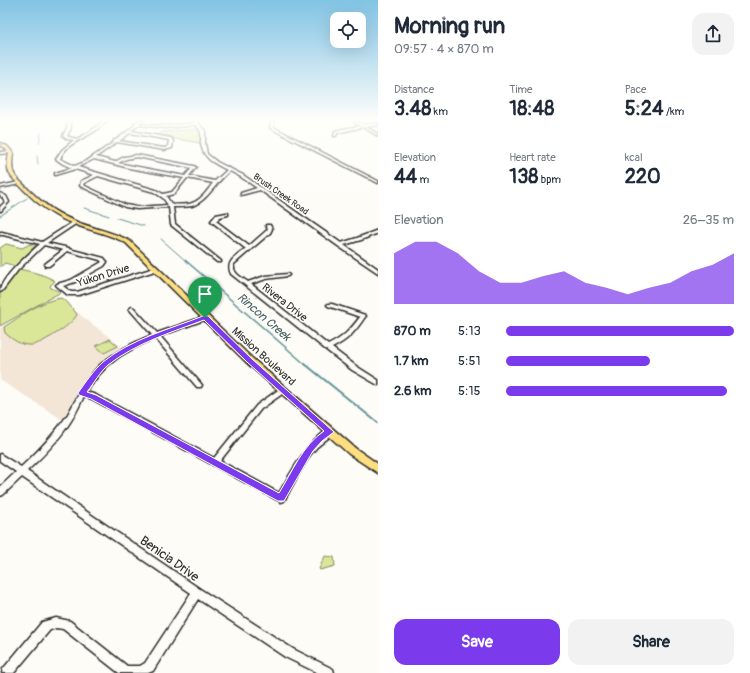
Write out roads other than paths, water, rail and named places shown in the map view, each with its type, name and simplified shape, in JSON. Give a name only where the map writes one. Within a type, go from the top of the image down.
[{"type":"main road","name":"Mission Boulevard","points":[[10,152],[10,170],[19,183],[31,195],[51,211],[75,223],[122,238],[128,242],[242,354],[358,456],[378,468]]},
{"type":"street","points":[[65,150],[58,159],[62,162],[164,195],[169,200],[173,224],[219,261]]},
{"type":"street","points":[[56,174],[77,167],[94,158],[103,150]]},
{"type":"street","name":"Brush Creek Road","points":[[205,150],[205,154],[218,165],[239,175],[378,271]]},
{"type":"street","points":[[317,150],[378,182]]},
{"type":"street","points":[[0,153],[10,152]]},
{"type":"street","points":[[116,163],[125,158],[137,156],[194,167],[173,193],[164,195]]},
{"type":"street","points":[[94,158],[186,178],[215,182]]},
{"type":"street","points":[[99,174],[82,182],[81,185],[125,206],[137,208],[171,207],[198,203],[205,198],[221,175],[229,170]]},
{"type":"street","points":[[0,187],[19,183]]},
{"type":"street","points":[[242,194],[259,189]]},
{"type":"street","points":[[0,194],[5,197],[8,202],[0,210]]},
{"type":"street","points":[[226,214],[218,216],[213,221],[249,249]]},
{"type":"street","points":[[0,290],[16,269],[44,242],[75,223]]},
{"type":"street","name":"Rivera Drive","points":[[268,226],[270,229],[268,232],[232,263],[231,267],[233,273],[327,348],[354,368],[378,382]]},
{"type":"street","points":[[340,245],[378,231]]},
{"type":"street","points":[[0,234],[2,233],[44,242],[67,249]]},
{"type":"street","points":[[46,265],[67,249]]},
{"type":"street","name":"Yukon Drive","points":[[67,249],[102,259],[105,262],[73,281],[59,285],[70,294],[77,294],[156,269]]},
{"type":"street","points":[[247,284],[265,278],[286,275]]},
{"type":"street","points":[[327,348],[350,334],[363,316],[330,304]]},
{"type":"street","points":[[132,309],[198,385]]},
{"type":"street","points":[[0,492],[42,451],[66,423],[82,393],[105,364],[126,350],[156,336],[205,318]]},
{"type":"street","points":[[215,462],[258,407],[283,390]]},
{"type":"street","points":[[82,393],[94,397],[281,498],[310,449],[319,438],[330,432]]},
{"type":"street","name":"Benicia Drive","points":[[0,457],[196,592],[289,653],[329,673]]},
{"type":"street","points":[[6,673],[46,626],[53,622],[66,625],[125,671],[147,670],[196,592]]},
{"type":"waterway","name":"Rincon Creek","points":[[37,156],[38,164]]},
{"type":"waterway","points":[[0,216],[27,198]]},
{"type":"waterway","name":"Rincon Creek","points":[[84,208],[109,216]]},
{"type":"waterway","name":"Rincon Creek","points":[[117,218],[144,226]]},
{"type":"waterway","name":"Rincon Creek","points":[[161,239],[186,261]]},
{"type":"waterway","name":"Rincon Creek","points":[[185,260],[306,365]]},
{"type":"waterway","name":"Rincon Creek","points":[[305,364],[378,423]]}]
